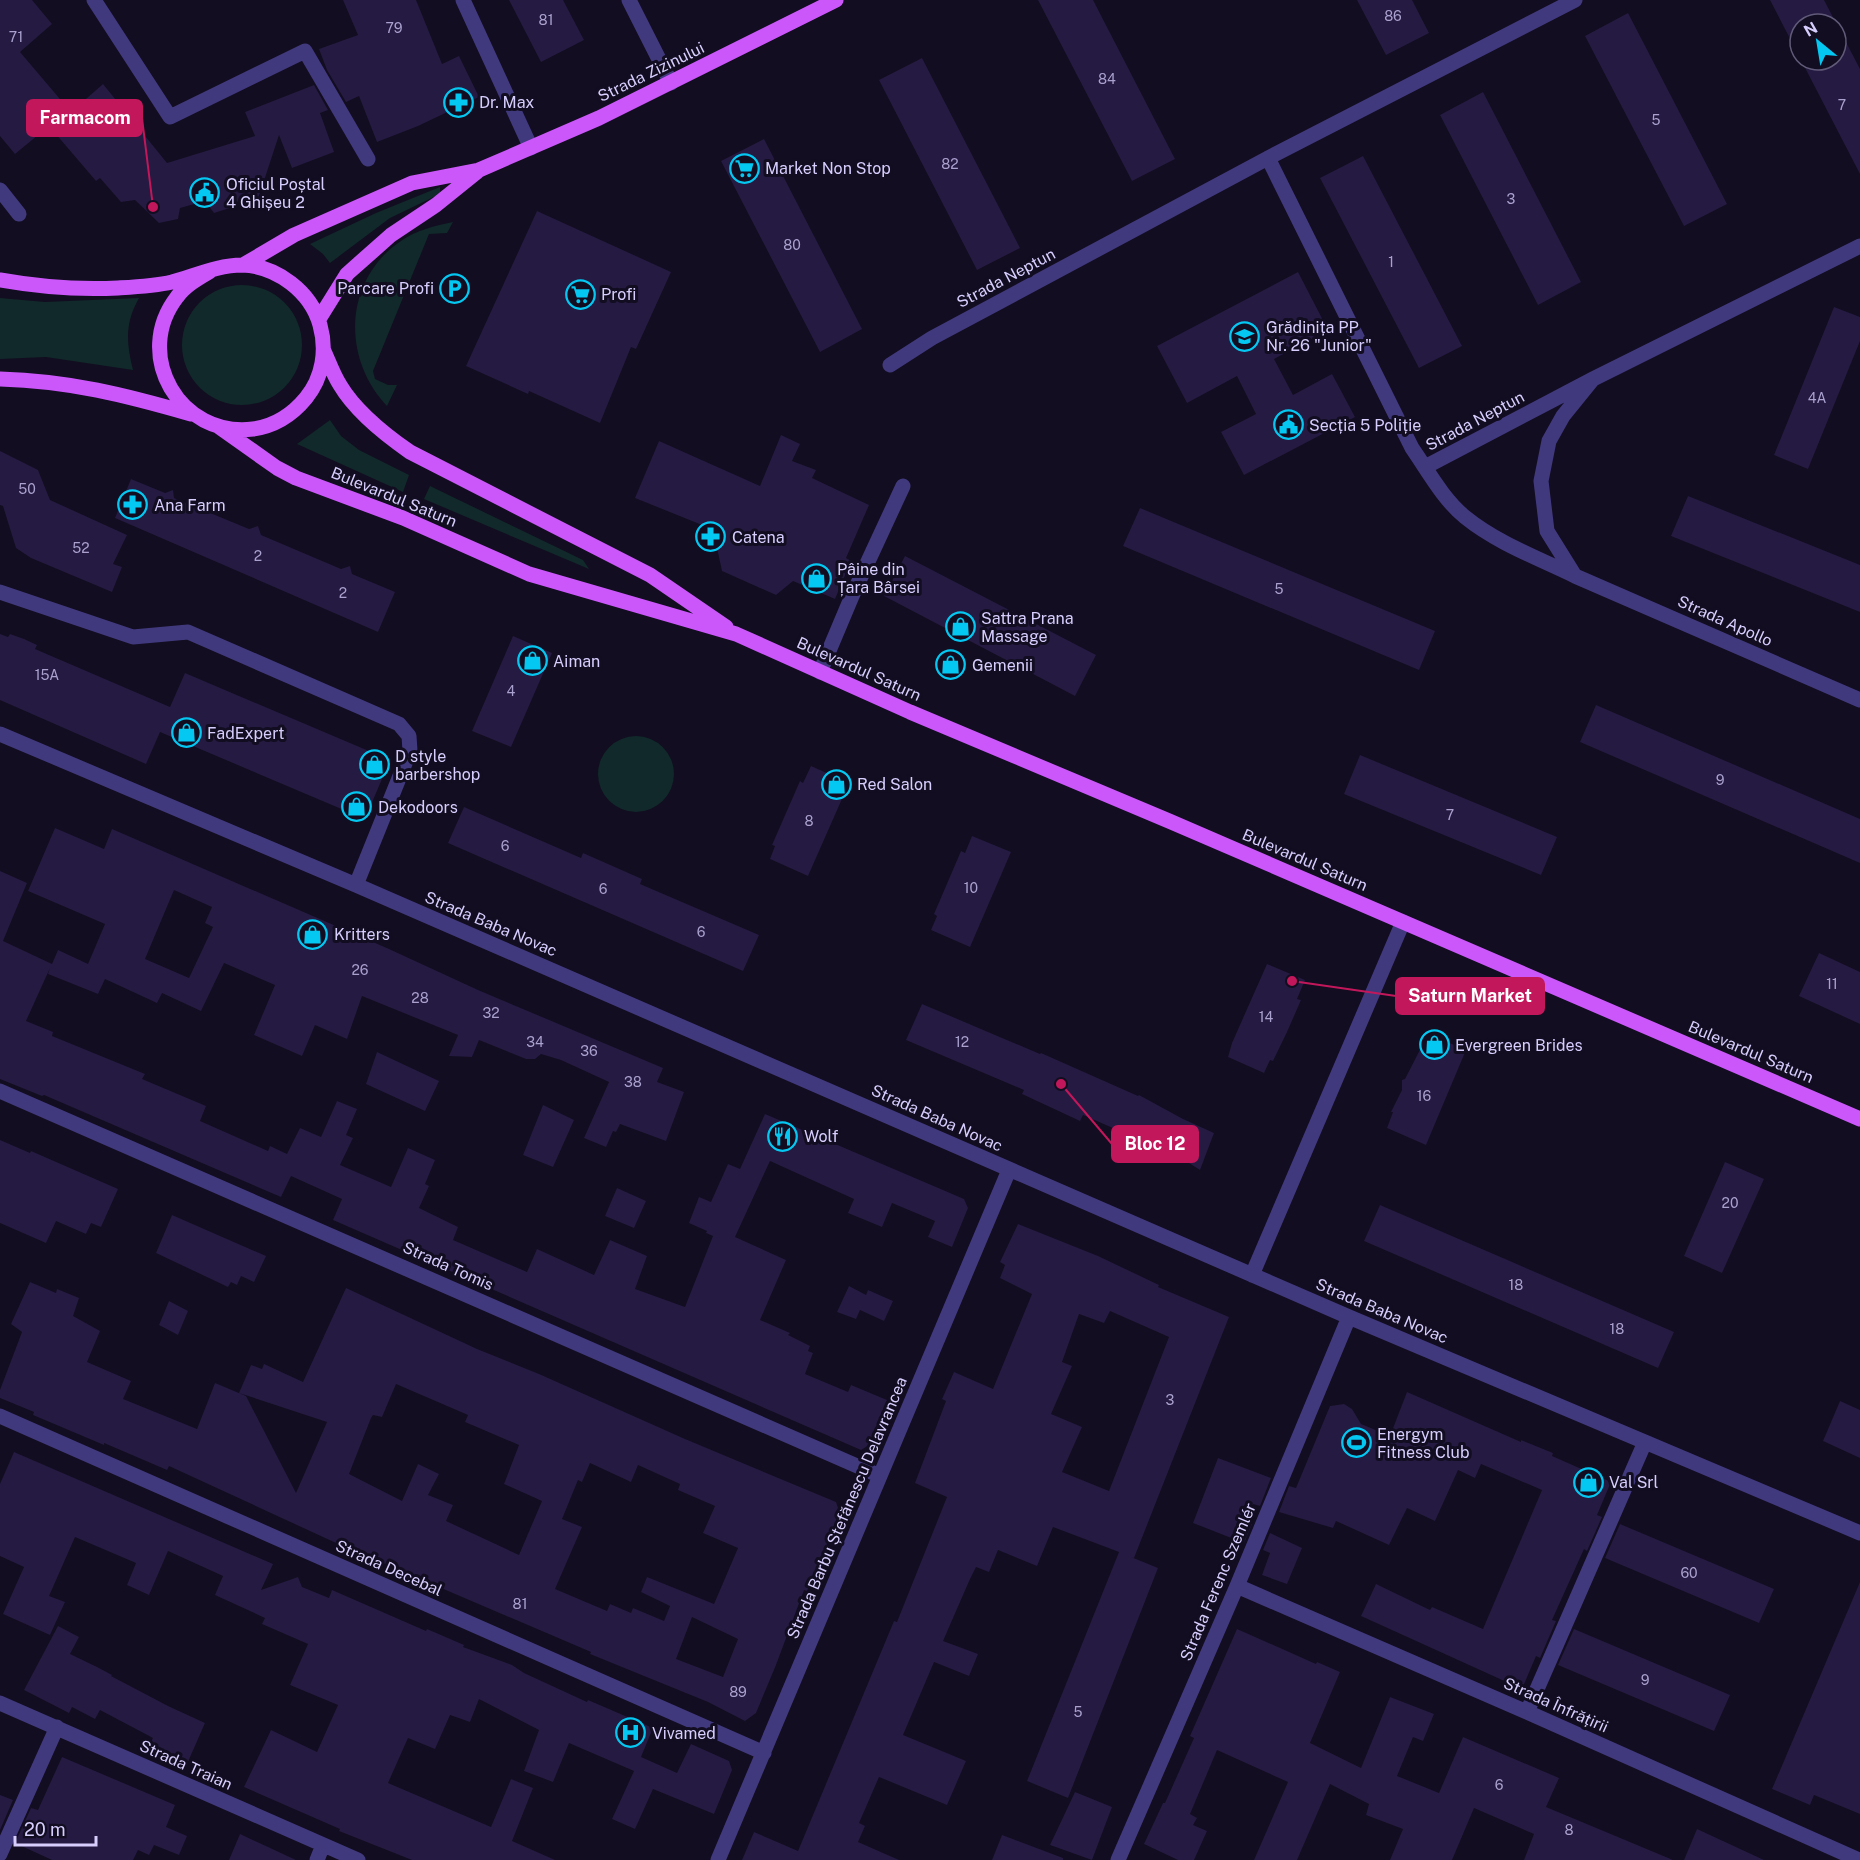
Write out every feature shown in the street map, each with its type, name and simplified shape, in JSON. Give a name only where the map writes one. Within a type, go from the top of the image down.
[{"type":"main road","name":"Strada Zizinului","points":[[243,265],[294,235],[412,183],[479,170],[599,118],[836,0]]},
{"type":"main road","name":"Strada Zizinului","points":[[319,320],[347,274],[391,235],[436,205],[479,170]]},
{"type":"main road","points":[[0,280],[40,287],[118,288],[169,282],[209,272],[243,265],[273,273],[293,284],[308,300],[319,320],[324,351],[321,371],[312,391],[298,407],[281,420],[261,428],[240,430],[219,427],[200,420],[181,404],[163,372],[160,353],[161,333],[167,314],[177,296],[191,282],[209,272]]},
{"type":"main road","name":"Bulevardul Saturn","points":[[324,351],[339,384],[355,406],[396,443],[485,492],[650,575],[736,634]]},
{"type":"main road","points":[[0,379],[28,380],[104,390],[193,415]]},
{"type":"main road","name":"Bulevardul Saturn","points":[[219,427],[277,468],[296,478],[404,518],[529,574],[736,634],[1860,1119]]},
{"type":"street","points":[[94,0],[170,117],[305,51],[369,159]]},
{"type":"street","points":[[463,0],[531,148]]},
{"type":"street","points":[[628,0],[671,83]]},
{"type":"street","name":"Strada Neptun","points":[[890,365],[932,338],[1268,158],[1575,0]]},
{"type":"street","name":"Strada Neptun","points":[[1268,158],[1412,447],[1425,467],[1593,379],[1860,246]]},
{"type":"street","points":[[0,190],[19,214]]},
{"type":"street","name":"Strada Neptun","points":[[1575,576],[1547,531],[1541,481],[1549,441],[1563,416],[1593,379]]},
{"type":"street","name":"Strada Apollo","points":[[1425,467],[1438,487],[1464,517],[1501,541],[1575,576],[1860,700]]},
{"type":"street","points":[[820,672],[903,486]]},
{"type":"street","points":[[0,592],[133,636],[188,632],[399,724],[409,736],[410,751],[356,885]]},
{"type":"street","name":"Strada Baba Novac","points":[[0,734],[356,885],[1349,1317],[1860,1533]]},
{"type":"street","points":[[1252,1275],[1403,922]]},
{"type":"street","name":"Strada Tomis","points":[[0,1091],[880,1476]]},
{"type":"street","name":"Strada Barbu Ștefănescu Delavrancea","points":[[718,1860],[1009,1170]]},
{"type":"street","name":"Strada Ferenc Szemlér","points":[[1118,1860],[1237,1586],[1349,1317]]},
{"type":"street","name":"Strada Decebal","points":[[0,1416],[764,1753]]},
{"type":"street","points":[[1527,1712],[1645,1442]]},
{"type":"street","name":"Strada Înfrățirii","points":[[1237,1586],[1859,1860]]},
{"type":"street","name":"Strada Traian","points":[[0,1703],[358,1860]]},
{"type":"street","points":[[0,1854],[57,1727]]},
{"type":"street","points":[[317,1860],[323,1845]]},
{"type":"green space","points":[[440,187],[440,194],[390,218],[330,263],[310,244],[376,213]]},
{"type":"green space","points":[[453,222],[447,233],[429,234],[373,371],[375,379],[388,385],[397,385],[387,406],[372,387],[362,365],[356,343],[355,320],[359,297],[368,276],[382,257],[401,241],[419,231]]},
{"type":"green space","points":[[242,285],[265,289],[285,302],[298,322],[302,345],[298,368],[285,388],[265,401],[242,405],[219,401],[199,388],[186,368],[182,345],[186,322],[199,302],[219,289]]},
{"type":"green space","points":[[0,298],[45,302],[139,298],[131,316],[128,333],[133,370],[46,357],[0,359]]},
{"type":"green space","points":[[330,420],[341,436],[359,450],[409,475],[403,492],[297,444]]},
{"type":"green space","points":[[430,486],[583,560],[589,569],[424,499]]},
{"type":"green space","points":[[636,736],[651,739],[663,747],[671,759],[674,774],[671,789],[663,801],[651,809],[636,812],[621,809],[609,801],[601,789],[598,774],[601,759],[609,747],[621,739]]},
{"type":"building","points":[[0,0],[32,0],[52,24],[20,52],[71,112],[103,84],[167,163],[255,136],[245,112],[314,85],[328,110],[320,113],[334,152],[292,168],[279,135],[258,199],[214,213],[205,201],[180,208],[178,219],[159,223],[135,200],[121,202],[100,178],[96,181],[49,126],[15,154],[0,136]]},
{"type":"building","points":[[343,0],[416,0],[442,64],[459,56],[479,97],[418,126],[377,142],[359,96],[346,102],[327,70],[319,49],[358,35]]},
{"type":"building","points":[[509,0],[563,0],[584,40],[541,62]]},
{"type":"building","points":[[1038,0],[1093,0],[1175,159],[1132,181]]},
{"type":"building","points":[[1357,0],[1412,0],[1429,33],[1386,55]]},
{"type":"building","points":[[1770,0],[1824,0],[1830,12],[1788,12],[1788,35]]},
{"type":"building","points":[[1628,13],[1727,204],[1684,226],[1585,36]]},
{"type":"building","points":[[1848,46],[1860,69],[1860,174],[1807,72],[1848,72]]},
{"type":"building","points":[[922,58],[1020,248],[977,270],[879,80]]},
{"type":"building","points":[[1483,92],[1581,282],[1538,305],[1440,115]]},
{"type":"building","points":[[764,139],[862,329],[820,352],[721,161]]},
{"type":"building","points":[[1363,156],[1462,346],[1419,368],[1320,178]]},
{"type":"building","name":"Profi","points":[[537,211],[671,272],[636,349],[631,347],[600,423],[466,366]]},
{"type":"building","points":[[1298,272],[1328,330],[1274,359],[1293,395],[1332,374],[1355,417],[1244,475],[1221,432],[1256,414],[1237,376],[1187,403],[1157,346]]},
{"type":"building","points":[[1834,307],[1860,317],[1860,341],[1808,469],[1774,455]]},
{"type":"building","points":[[781,435],[800,444],[792,461],[816,470],[812,478],[869,505],[846,558],[851,561],[835,599],[793,581],[776,595],[722,571],[717,548],[697,538],[702,525],[635,498],[659,441],[760,486]]},
{"type":"building","points":[[0,451],[38,470],[50,500],[127,535],[113,564],[122,567],[112,592],[31,558],[16,548],[3,506],[0,505]]},
{"type":"building","points":[[131,479],[165,493],[173,490],[174,498],[249,529],[258,526],[261,535],[341,569],[350,566],[352,574],[395,592],[378,632],[115,518]]},
{"type":"building","points":[[1688,496],[1860,565],[1860,612],[1671,536]]},
{"type":"building","points":[[1140,508],[1435,631],[1419,670],[1123,546]]},
{"type":"building","points":[[905,556],[1096,655],[1075,696],[884,596]]},
{"type":"building","points":[[0,634],[8,637],[10,634],[24,639],[37,645],[35,649],[170,707],[185,673],[390,760],[365,819],[160,732],[146,764],[0,700]]},
{"type":"building","points":[[513,636],[552,653],[511,747],[472,731]]},
{"type":"building","points":[[1596,705],[1860,819],[1860,863],[1580,742]]},
{"type":"building","points":[[1360,755],[1557,837],[1541,875],[1344,794]]},
{"type":"building","points":[[811,766],[849,783],[808,876],[770,859],[775,846],[772,845],[800,781],[803,783]]},
{"type":"building","points":[[464,807],[581,858],[583,853],[642,879],[640,884],[759,935],[743,971],[448,843]]},
{"type":"building","points":[[55,828],[104,849],[112,829],[478,990],[663,1068],[657,1082],[684,1092],[666,1141],[620,1124],[616,1132],[613,1131],[606,1147],[584,1138],[609,1082],[561,1060],[541,1054],[535,1059],[526,1059],[479,1040],[472,1057],[449,1056],[458,1035],[362,996],[347,1039],[315,1025],[302,1056],[254,1035],[275,985],[224,963],[201,1011],[162,993],[157,1003],[105,979],[98,994],[48,974],[50,968],[26,1021],[53,1032],[52,1036],[145,1074],[142,1079],[206,1106],[200,1121],[268,1151],[270,1146],[287,1154],[300,1128],[321,1137],[337,1101],[357,1109],[346,1135],[353,1138],[340,1165],[391,1187],[408,1148],[435,1160],[425,1184],[429,1186],[419,1208],[458,1227],[453,1240],[527,1272],[537,1249],[594,1275],[610,1240],[647,1256],[635,1289],[685,1307],[713,1236],[689,1223],[699,1197],[711,1202],[728,1164],[740,1169],[765,1114],[964,1199],[968,1208],[952,1247],[928,1237],[935,1221],[892,1203],[882,1227],[848,1213],[854,1199],[770,1161],[735,1237],[786,1260],[760,1320],[790,1333],[788,1335],[810,1346],[808,1351],[813,1353],[805,1374],[848,1392],[851,1385],[887,1400],[869,1445],[861,1450],[333,1220],[342,1199],[291,1176],[281,1197],[44,1095],[0,1079],[0,871],[27,883],[3,941],[52,964],[58,950],[88,964],[105,924],[28,891]],"holes":[[[174,890],[212,907],[205,923],[213,927],[189,978],[145,959]]]},
{"type":"building","points":[[972,836],[1011,852],[970,947],[931,930],[937,916],[934,914],[961,851],[965,853]]},
{"type":"building","points":[[1819,953],[1860,972],[1860,1024],[1799,996]]},
{"type":"building","points":[[1267,964],[1305,980],[1297,999],[1301,1000],[1287,1032],[1273,1061],[1270,1060],[1264,1073],[1228,1057]]},
{"type":"building","points":[[922,1004],[1139,1095],[1214,1133],[1200,1170],[1181,1158],[1179,1163],[1121,1136],[1122,1132],[1083,1115],[1080,1121],[1022,1094],[1024,1090],[906,1040]]},
{"type":"building","points":[[1428,1034],[1466,1050],[1426,1145],[1387,1128],[1393,1112],[1391,1112],[1402,1090],[1402,1080],[1405,1079]]},
{"type":"building","points":[[377,1052],[439,1081],[425,1111],[366,1084]]},
{"type":"building","points":[[543,1105],[574,1120],[553,1167],[523,1155]]},
{"type":"building","points":[[0,1140],[118,1189],[101,1227],[91,1223],[86,1234],[56,1221],[46,1243],[0,1223]]},
{"type":"building","points":[[1725,1162],[1764,1179],[1722,1273],[1684,1256]]},
{"type":"building","points":[[617,1188],[646,1201],[634,1228],[605,1216]]},
{"type":"building","points":[[1380,1205],[1674,1332],[1658,1368],[1364,1241]]},
{"type":"building","points":[[172,1215],[266,1256],[254,1282],[241,1276],[237,1285],[231,1282],[228,1287],[156,1253]]},
{"type":"building","points":[[1018,1224],[1098,1256],[1159,1285],[1158,1287],[1229,1317],[1134,1558],[1131,1557],[1158,1568],[1068,1798],[1027,1781],[1119,1552],[1053,1527],[1037,1566],[998,1550],[989,1572],[976,1567],[970,1579],[943,1641],[978,1654],[969,1676],[934,1662],[903,1735],[966,1761],[947,1805],[879,1777],[859,1823],[865,1826],[858,1842],[899,1860],[742,1860],[754,1832],[798,1851],[894,1621],[897,1622],[947,1497],[915,1483],[946,1401],[942,1399],[954,1372],[993,1389],[1032,1294],[1000,1278],[1005,1265],[1000,1262]],"holes":[[[1110,1311],[1169,1337],[1109,1491],[1062,1472],[1082,1427],[1051,1414],[1072,1366],[1062,1362],[1079,1314],[1104,1323]]]},
{"type":"building","points":[[30,1282],[56,1293],[57,1289],[79,1298],[73,1316],[100,1331],[87,1362],[131,1381],[123,1399],[197,1429],[215,1383],[246,1396],[296,1493],[327,1422],[239,1393],[251,1365],[262,1369],[264,1364],[303,1382],[346,1288],[477,1349],[836,1502],[840,1514],[807,1591],[804,1590],[756,1713],[745,1721],[708,1702],[590,1654],[591,1652],[336,1543],[169,1466],[167,1470],[104,1443],[104,1445],[33,1415],[34,1412],[0,1398],[0,1390],[22,1332],[11,1324]],"holes":[[[396,1384],[468,1415],[465,1422],[519,1445],[504,1484],[542,1501],[519,1555],[446,1521],[453,1505],[428,1495],[439,1474],[418,1464],[402,1501],[349,1474],[371,1418],[373,1415],[382,1417]],[[590,1463],[631,1482],[638,1465],[680,1484],[678,1490],[715,1506],[703,1533],[738,1548],[714,1604],[647,1577],[641,1592],[670,1606],[664,1621],[633,1608],[631,1613],[610,1604],[607,1611],[555,1589],[582,1527],[562,1519],[578,1480],[582,1482]],[[692,1617],[738,1639],[723,1677],[676,1659]]]},
{"type":"building","points":[[849,1286],[866,1295],[868,1290],[893,1301],[884,1321],[860,1310],[856,1319],[837,1312]]},
{"type":"building","points":[[169,1301],[188,1311],[178,1335],[159,1325]]},
{"type":"building","points":[[1407,1392],[1521,1442],[1521,1440],[1553,1453],[1552,1456],[1611,1482],[1597,1515],[1602,1517],[1587,1551],[1584,1549],[1552,1620],[1556,1621],[1540,1658],[1536,1656],[1522,1689],[1361,1616],[1376,1584],[1430,1610],[1432,1607],[1483,1629],[1542,1490],[1481,1464],[1475,1478],[1458,1470],[1435,1521],[1407,1508],[1389,1545],[1336,1521],[1333,1528],[1279,1512],[1289,1486],[1296,1488],[1330,1406],[1344,1404],[1352,1409],[1361,1424],[1390,1436]]},
{"type":"building","points":[[1840,1401],[1860,1410],[1860,1458],[1823,1441]]},
{"type":"building","points":[[14,1452],[273,1564],[261,1590],[298,1577],[302,1587],[329,1598],[332,1590],[464,1645],[463,1647],[512,1665],[524,1673],[587,1702],[588,1700],[653,1728],[641,1757],[677,1773],[691,1744],[729,1761],[732,1770],[714,1814],[653,1789],[635,1829],[612,1819],[634,1771],[569,1743],[553,1782],[524,1771],[539,1730],[479,1699],[470,1722],[450,1715],[435,1749],[408,1738],[388,1783],[491,1827],[511,1779],[533,1788],[512,1841],[555,1860],[412,1860],[339,1831],[340,1829],[244,1787],[271,1730],[317,1752],[338,1705],[290,1685],[308,1644],[262,1624],[265,1618],[215,1595],[223,1576],[168,1551],[149,1595],[127,1585],[136,1563],[75,1537],[49,1596],[65,1602],[50,1635],[3,1614],[24,1567],[0,1556],[0,1484]]},
{"type":"building","points":[[1218,1458],[1271,1478],[1260,1506],[1253,1504],[1247,1521],[1252,1524],[1244,1543],[1193,1523]]},
{"type":"building","points":[[1620,1524],[1774,1589],[1759,1623],[1605,1558]]},
{"type":"building","points":[[1270,1533],[1302,1548],[1287,1584],[1262,1575],[1270,1553],[1263,1550]]},
{"type":"building","points":[[1860,1582],[1860,1814],[1814,1795],[1810,1805],[1772,1789]]},
{"type":"building","points":[[58,1626],[79,1637],[70,1654],[205,1723],[187,1764],[148,1747],[153,1738],[100,1710],[95,1719],[72,1707],[69,1713],[24,1690]]},
{"type":"building","points":[[1237,1629],[1316,1664],[1317,1662],[1340,1672],[1310,1743],[1361,1768],[1390,1697],[1434,1714],[1423,1741],[1413,1737],[1397,1776],[1439,1793],[1463,1737],[1559,1778],[1546,1807],[1673,1860],[1524,1860],[1534,1834],[1474,1808],[1452,1860],[1390,1860],[1403,1829],[1366,1815],[1369,1804],[1330,1784],[1297,1860],[1254,1860],[1288,1782],[1217,1750],[1190,1814],[1197,1818],[1193,1825],[1207,1831],[1194,1860],[1178,1860],[1144,1844],[1194,1738],[1190,1736]]},
{"type":"building","points":[[1574,1629],[1730,1695],[1714,1731],[1558,1665]]},
{"type":"building","points":[[62,1757],[175,1805],[166,1827],[187,1836],[179,1855],[154,1845],[149,1855],[138,1850],[133,1860],[52,1860],[15,1843],[31,1808],[38,1810]]},
{"type":"building","points":[[1075,1792],[1112,1807],[1092,1860],[1050,1845]]},
{"type":"building","points":[[0,1795],[13,1800],[0,1830]]},
{"type":"building","points":[[1697,1829],[1764,1860],[1684,1860]]},
{"type":"building","points":[[240,1834],[296,1860],[229,1860]]},
{"type":"building","points":[[1002,1835],[1063,1858],[1063,1860],[992,1860]]},
{"type":"place","name":"Dr. Max","points":[[458,102]]},
{"type":"place","name":"Market Non Stop","points":[[744,168]]},
{"type":"place","name":"Oficiul Poștal 4 Ghișeu 2","points":[[205,193]]},
{"type":"place","name":"Farmacom","points":[[153,207]]},
{"type":"place","name":"Parcare Profi","points":[[455,288]]},
{"type":"place","name":"Profi","points":[[580,294]]},
{"type":"place","name":"Grădinița PP Nr. 26 \"Junior\"","points":[[1245,336]]},
{"type":"place","name":"Secția 5 Poliție","points":[[1288,425]]},
{"type":"place","name":"Ana Farm","points":[[133,505]]},
{"type":"place","name":"Catena","points":[[711,537]]},
{"type":"place","name":"Pâine din Țara Bârsei","points":[[816,578]]},
{"type":"place","name":"Sattra Prana Massage","points":[[960,627]]},
{"type":"place","name":"Aiman","points":[[532,661]]},
{"type":"place","name":"Gemenii","points":[[951,665]]},
{"type":"place","name":"FadExpert","points":[[186,733]]},
{"type":"place","name":"D style barbershop","points":[[374,765]]},
{"type":"place","name":"Red Salon","points":[[836,784]]},
{"type":"place","name":"Dekodoors","points":[[357,807]]},
{"type":"place","name":"Kritters","points":[[313,934]]},
{"type":"place","name":"Saturn Market","points":[[1292,981]]},
{"type":"place","name":"Evergreen Brides","points":[[1434,1045]]},
{"type":"place","name":"Bloc 12","points":[[1061,1084]]},
{"type":"place","name":"Wolf","points":[[783,1136]]},
{"type":"place","name":"Energym Fitness Club","points":[[1356,1443]]},
{"type":"place","name":"Val Srl","points":[[1588,1482]]},
{"type":"place","name":"Vivamed","points":[[631,1733]]}]
